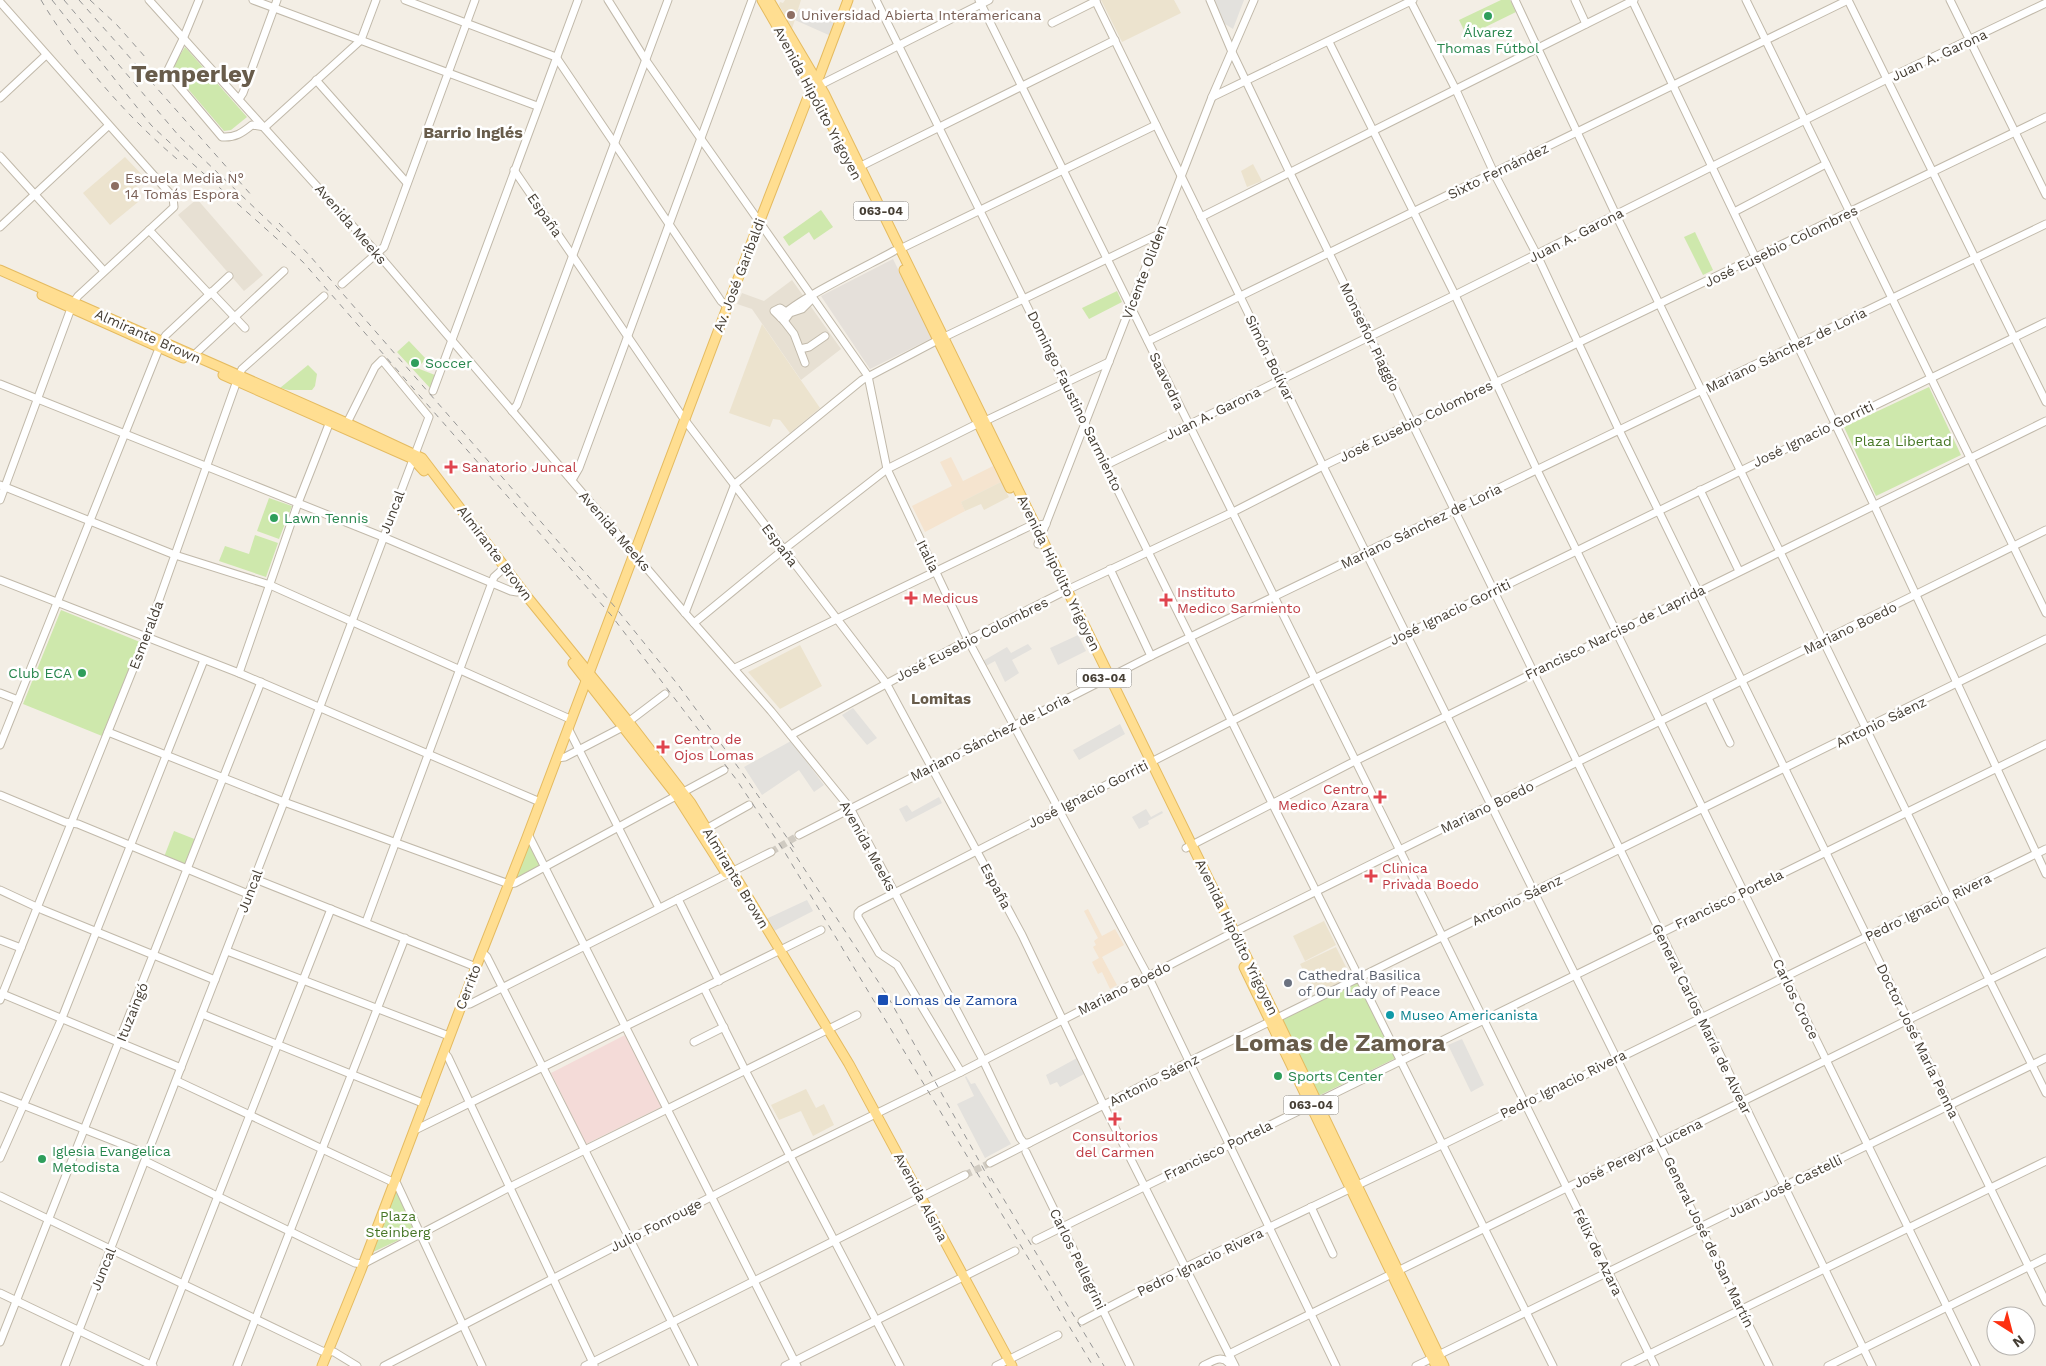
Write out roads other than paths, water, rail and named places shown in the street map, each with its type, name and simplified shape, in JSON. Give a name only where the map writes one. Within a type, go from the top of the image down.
[{"type":"main road","name":"Avenida Hipólito Yrigoyen","points":[[762,0],[816,85],[1274,1020],[1436,1360],[1444,1366]]},
{"type":"main road","name":"Avenida Hipólito Yrigoyen","points":[[770,0],[859,167],[897,250]]},
{"type":"main road","name":"Av. José Garibaldi","points":[[614,609],[727,306],[808,97],[816,85],[848,0]]},
{"type":"main road","name":"Almirante Brown","points":[[0,270],[72,306]]},
{"type":"main road","name":"Almirante Brown","points":[[0,276],[161,344],[414,456]]},
{"type":"main road","name":"Almirante Brown","points":[[161,344],[193,356],[238,378]]},
{"type":"main road","name":"Almirante Brown","points":[[331,420],[347,423],[414,456],[706,828],[729,873]]},
{"type":"main road","name":"Almirante Brown","points":[[502,569],[517,592],[587,676]]},
{"type":"main road","name":"Cerrito","points":[[322,1366],[363,1264],[614,609]]},
{"type":"main road","name":"Almirante Brown","points":[[680,794],[825,1030]]},
{"type":"main road","name":"Avenida Alsina","points":[[825,1030],[920,1197],[1005,1364]]},
{"type":"street","name":"Avenida Meeks","points":[[149,0],[378,254],[685,613],[735,668],[850,808],[983,1060]]},
{"type":"street","points":[[199,0],[167,72],[222,136],[232,137],[243,133],[252,125],[264,127],[361,40],[376,0]]},
{"type":"street","points":[[253,0],[537,106]]},
{"type":"street","points":[[239,99],[243,93],[277,0]]},
{"type":"street","points":[[405,0],[556,57],[721,301],[727,306]]},
{"type":"street","points":[[342,284],[384,247],[475,0]]},
{"type":"street","points":[[433,391],[537,106],[578,0]]},
{"type":"street","name":"Italia","points":[[608,0],[701,140],[868,376],[887,469],[968,640],[1057,810],[1148,976],[1336,1366]]},
{"type":"street","points":[[512,411],[517,405],[668,0]]},
{"type":"street","points":[[572,480],[579,468],[752,0]]},
{"type":"street","name":"Domingo Faustino Sarmiento","points":[[876,0],[1272,804],[1553,1366]]},
{"type":"street","points":[[816,85],[899,46],[980,2],[989,0]]},
{"type":"street","name":"Monseñor Piaggio","points":[[1210,0],[1224,29],[1232,52],[1289,172],[1533,672]]},
{"type":"street","name":"Vicente Oliden","points":[[1040,541],[1212,97],[1254,0]]},
{"type":"street","points":[[1212,97],[1329,42],[1411,0]]},
{"type":"street","name":"Doctor José María Penna","points":[[1411,0],[1494,172],[1537,255],[1658,510],[2046,1302]]},
{"type":"street","points":[[1515,0],[1616,215],[1703,390],[1907,813],[2046,1093]]},
{"type":"street","points":[[1575,0],[1586,24]]},
{"type":"street","points":[[1201,217],[1633,0],[1874,505],[2046,874]]},
{"type":"street","points":[[1746,0],[2046,613]]},
{"type":"street","points":[[1848,0],[2046,402]]},
{"type":"street","name":"Sixto Fernández","points":[[1148,341],[1848,0]]},
{"type":"street","points":[[1950,0],[2046,195]]},
{"type":"street","points":[[1052,23],[1096,1]]},
{"type":"street","name":"Simón Bolívar","points":[[1096,1],[1447,715]]},
{"type":"street","name":"Saavedra","points":[[980,2],[1354,761]]},
{"type":"street","name":"Juan A. Garona","points":[[1106,465],[1537,255],[1887,79],[2046,3]]},
{"type":"street","points":[[0,500],[2,486],[72,306],[78,296],[174,207],[173,197],[1,5]]},
{"type":"street","points":[[1224,29],[1230,35],[1240,34]]},
{"type":"street","points":[[859,167],[1115,40]]},
{"type":"street","name":"Carlos Croce","points":[[1329,42],[1455,295],[1537,470],[1976,1366]]},
{"type":"street","points":[[0,98],[46,55]]},
{"type":"street","points":[[316,80],[407,183]]},
{"type":"street","name":"José Eusebio Colombres","points":[[791,735],[886,683],[1065,591],[1232,512],[1495,382],[1661,304],[2046,117]]},
{"type":"street","points":[[805,363],[794,334],[784,317],[812,297],[897,250],[1156,125]]},
{"type":"street","points":[[0,227],[108,126]]},
{"type":"street","points":[[0,156],[104,272]]},
{"type":"street","points":[[1734,212],[1826,164]]},
{"type":"street","name":"España","points":[[514,170],[684,419],[886,683],[1022,935],[1104,1106],[1229,1354],[1233,1366]]},
{"type":"street","name":"Mariano Sánchez de Loria","points":[[799,835],[1151,656],[2046,224]]},
{"type":"street","points":[[149,230],[245,328]]},
{"type":"street","points":[[685,613],[735,484],[868,376],[1159,234]]},
{"type":"street","points":[[193,356],[284,270]]},
{"type":"street","points":[[0,745],[161,344],[166,335],[229,276]]},
{"type":"street","name":"Esmeralda","points":[[1,996],[146,637],[242,369],[324,296]]},
{"type":"street","name":"José Ignacio Gorriti","points":[[961,1072],[895,963],[880,953],[858,917],[858,912],[1314,679],[2046,322]]},
{"type":"street","points":[[800,349],[809,347],[825,336]]},
{"type":"street","name":"Juncal","points":[[64,1366],[255,879],[429,419],[428,414],[384,361],[380,360],[347,423]]},
{"type":"street","points":[[694,623],[783,550],[887,469],[1109,362]]},
{"type":"street","points":[[0,384],[517,592]]},
{"type":"street","points":[[239,673],[298,503],[331,420]]},
{"type":"street","name":"Francisco Narciso de Laprida","points":[[1189,847],[1354,761],[1533,672],[2046,421]]},
{"type":"street","points":[[2,486],[175,556],[270,585],[459,670],[569,724],[579,750],[659,908]]},
{"type":"street","points":[[1700,490],[1739,571]]},
{"type":"street","points":[[735,668],[1032,526],[1046,524]]},
{"type":"street","name":"Mariano Boedo","points":[[929,1087],[1231,933],[2046,530]]},
{"type":"street","points":[[366,922],[430,755],[459,670],[492,583],[496,574],[502,569]]},
{"type":"street","points":[[1110,570],[1151,656]]},
{"type":"street","points":[[0,580],[261,682],[540,802]]},
{"type":"street","name":"Antonio Sáenz","points":[[990,1163],[1188,1062],[2046,639]]},
{"type":"street","points":[[0,1158],[62,1018],[132,846],[165,755],[204,660]]},
{"type":"street","name":"General Carlos María de Alvear","points":[[1533,672],[1872,1366]]},
{"type":"street","name":"Ituzaingó","points":[[0,1342],[261,682]]},
{"type":"street","points":[[0,693],[18,700]]},
{"type":"street","points":[[557,758],[565,757],[579,750],[625,724],[665,694]]},
{"type":"street","points":[[1708,698],[1730,743]]},
{"type":"street","name":"General José de San Martín","points":[[1447,715],[1769,1366]]},
{"type":"street","points":[[108,732],[284,802],[509,884],[515,883],[724,770]]},
{"type":"street","name":"Francisco Portela","points":[[1036,1240],[1576,973],[2046,744]]},
{"type":"street","name":"Félix de Azara","points":[[1354,761],[1655,1366]]},
{"type":"street","points":[[0,795],[132,846],[248,894]]},
{"type":"street","points":[[706,828],[749,805]]},
{"type":"street","points":[[528,834],[796,1364]]},
{"type":"street","name":"Pedro Ignacio Rivera","points":[[1082,1322],[1186,1268],[2046,849]]},
{"type":"street","points":[[461,1006],[470,1004],[771,852]]},
{"type":"street","points":[[255,879],[476,967]]},
{"type":"street","points":[[0,890],[215,980]]},
{"type":"street","points":[[678,899],[719,981]]},
{"type":"street","points":[[0,1293],[152,1366],[182,1284],[331,909]]},
{"type":"street","points":[[414,1130],[821,930]]},
{"type":"street","points":[[236,1366],[323,1151],[405,938]]},
{"type":"street","points":[[0,940],[21,948]]},
{"type":"street","points":[[227,950],[449,1036]]},
{"type":"street","points":[[482,952],[487,957],[694,1366]]},
{"type":"street","name":"José Pereyra Lucena","points":[[1229,1354],[2046,952]]},
{"type":"street","points":[[704,988],[900,1366]]},
{"type":"street","points":[[1,996],[62,1018],[182,1068]]},
{"type":"street","points":[[202,1014],[424,1104]]},
{"type":"street","points":[[0,1096],[84,1129],[146,1157],[218,1197],[355,1264],[363,1264],[510,1187],[857,1015]]},
{"type":"street","points":[[694,1042],[724,1027]]},
{"type":"street","points":[[444,1052],[471,1103],[594,1364]]},
{"type":"street","name":"Juan José Castelli","points":[[1416,1366],[1436,1360],[1526,1312],[2046,1058]]},
{"type":"street","points":[[983,1060],[1020,1138],[1024,1143],[1029,1143]]},
{"type":"street","points":[[177,1081],[399,1186],[482,1366]]},
{"type":"street","name":"Julio Fonrouge","points":[[384,1366],[628,1238],[929,1087]]},
{"type":"street","points":[[1020,1138],[1020,1144],[1017,1147],[989,1160],[986,1164],[990,1166],[1018,1152],[1026,1152],[1025,1148],[1029,1143]]},
{"type":"street","name":"Carlos Pellegrini","points":[[1026,1152],[1130,1366]]},
{"type":"street","points":[[1625,1366],[2046,1161]]},
{"type":"street","points":[[965,1172],[970,1174],[968,1178],[920,1197],[965,1172]]},
{"type":"street","points":[[585,1366],[594,1364],[672,1322],[965,1175]]},
{"type":"street","points":[[0,1196],[322,1351],[334,1352],[357,1366]]},
{"type":"street","points":[[1311,1208],[1333,1254]]},
{"type":"street","points":[[785,1366],[796,1364],[876,1321],[1015,1251]]},
{"type":"street","points":[[1828,1366],[2046,1258]]},
{"type":"street","points":[[1216,1360],[1222,1353],[1218,1332]]},
{"type":"street","points":[[1005,1364],[1058,1335]]},
{"type":"street","points":[[1203,1366],[1216,1360],[1226,1359],[1233,1366]]},
{"type":"tunnel","points":[[771,852],[799,835]]},
{"type":"tunnel","points":[[965,1175],[990,1163]]},
{"type":"railway","points":[[41,0],[85,64],[139,124],[177,159]]},
{"type":"railway","points":[[52,0],[151,125],[303,262],[611,615],[736,779],[784,851],[1093,1366]]},
{"type":"railway","points":[[64,0],[179,136],[280,232]]},
{"type":"railway","points":[[79,0],[253,197]]},
{"type":"railway","points":[[90,0],[117,25],[146,58]]},
{"type":"railway","points":[[279,223],[310,256],[615,607],[679,686],[797,852]]},
{"type":"railway","points":[[790,847],[887,995],[993,1186]]},
{"type":"railway","points":[[991,1178],[1104,1366]]},
{"type":"place","name":"Universidad Abierta Interamericana","points":[[791,15]]},
{"type":"place","name":"Álvarez Thomas Fútbol","points":[[1488,16]]},
{"type":"place","name":"Escuela Media N° 14 Tomás Espora","points":[[115,186]]},
{"type":"place","name":"Soccer","points":[[415,363]]},
{"type":"place","name":"Sanatorio Juncal","points":[[451,467]]},
{"type":"place","name":"Lawn Tennis","points":[[274,518]]},
{"type":"place","name":"Medicus","points":[[911,598]]},
{"type":"place","name":"Instituto Medico Sarmiento","points":[[1166,600]]},
{"type":"place","name":"Club ECA","points":[[82,673]]},
{"type":"place","name":"Centro de Ojos Lomas","points":[[663,747]]},
{"type":"place","name":"Centro Medico Azara","points":[[1380,797]]},
{"type":"place","name":"Clinica Privada Boedo","points":[[1371,876]]},
{"type":"place","name":"Cathedral Basilica of Our Lady of Peace","points":[[1288,983]]},
{"type":"place","name":"Lomas de Zamora","points":[[883,1000]]},
{"type":"place","name":"Museo Americanista","points":[[1390,1015]]},
{"type":"place","name":"Sports Center","points":[[1278,1076]]},
{"type":"place","name":"Consultorios del Carmen","points":[[1115,1119]]},
{"type":"place","name":"Iglesia Evangelica Metodista","points":[[42,1159]]},
{"type":"district","name":"Temperley","points":[[193,74]]},
{"type":"district","name":"Barrio Inglés","points":[[473,132]]},
{"type":"district","name":"Lomitas","points":[[941,699]]},
{"type":"district","name":"Lomas de Zamora","points":[[1340,1043]]},
{"type":"park label","name":"Plaza Libertad","points":[[1903,441]]},
{"type":"park label","name":"Plaza Steinberg","points":[[398,1224]]}]
